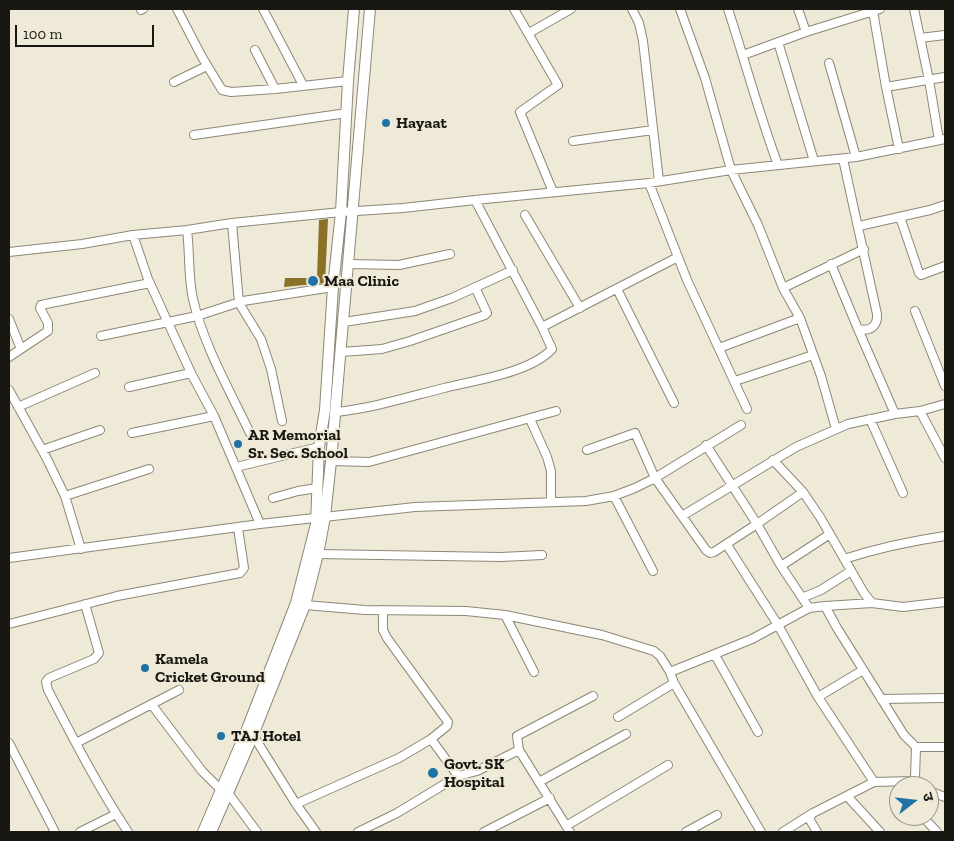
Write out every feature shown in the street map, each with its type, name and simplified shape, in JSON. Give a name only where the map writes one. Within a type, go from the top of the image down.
[{"type":"street","points":[[177,9],[222,90],[231,92],[275,89],[348,80]]},
{"type":"street","points":[[263,9],[304,85]]},
{"type":"street","points":[[212,832],[247,729],[296,603],[320,518],[331,461],[370,9]]},
{"type":"street","points":[[514,9],[558,85],[520,112],[553,192]]},
{"type":"street","points":[[529,33],[571,9]]},
{"type":"street","points":[[632,9],[639,23],[643,41],[660,181]]},
{"type":"street","points":[[680,9],[705,78],[731,170],[758,225],[783,288],[800,318],[836,429]]},
{"type":"street","points":[[728,9],[767,136],[778,165]]},
{"type":"street","points":[[798,9],[806,32]]},
{"type":"street","points":[[9,252],[232,223],[650,183],[731,170],[843,159],[942,139],[914,9]]},
{"type":"street","points":[[203,832],[253,735],[305,605],[318,554],[320,518],[317,488],[319,447],[325,410],[341,212],[348,80],[357,10]]},
{"type":"street","points":[[743,55],[806,32],[877,10],[886,87],[899,149]]},
{"type":"street","points":[[920,38],[945,35]]},
{"type":"street","points":[[778,42],[814,161]]},
{"type":"street","points":[[256,50],[275,89]]},
{"type":"street","points":[[829,62],[856,157]]},
{"type":"street","points":[[174,82],[207,66]]},
{"type":"street","points":[[886,87],[945,77]]},
{"type":"street","points":[[194,135],[347,112]]},
{"type":"street","points":[[573,141],[653,130]]},
{"type":"street","points":[[843,159],[864,249],[878,321],[875,326],[867,329],[858,329]]},
{"type":"street","points":[[650,183],[687,280],[747,409]]},
{"type":"street","points":[[336,412],[359,409],[484,379],[527,365],[552,349],[475,200]]},
{"type":"street","points":[[859,226],[945,205]]},
{"type":"street","points":[[525,215],[580,308]]},
{"type":"street","points":[[900,217],[919,273],[921,275],[925,274],[945,266]]},
{"type":"street","points":[[232,223],[239,303],[261,339],[271,369],[282,421]]},
{"type":"street","points":[[188,230],[191,285],[197,316],[250,433]]},
{"type":"street","points":[[133,235],[150,283],[191,373],[214,416],[260,524]]},
{"type":"street","points":[[783,288],[864,249]]},
{"type":"street","points":[[349,264],[399,265],[450,254]]},
{"type":"street","points":[[542,327],[678,257]]},
{"type":"street","points":[[831,264],[896,414]]},
{"type":"street","points":[[344,322],[415,310],[452,298],[512,270]]},
{"type":"street","points":[[9,357],[48,331],[48,323],[40,308],[42,305],[150,283]]},
{"type":"street","points":[[101,336],[168,323],[239,303],[334,287]]},
{"type":"street","points":[[341,352],[382,348],[410,341],[485,315],[485,307],[475,287]]},
{"type":"street","points":[[617,289],[674,403]]},
{"type":"street","points":[[915,311],[945,386]]},
{"type":"street","points":[[719,348],[800,318]]},
{"type":"street","points":[[9,319],[21,349]]},
{"type":"street","points":[[735,381],[813,355]]},
{"type":"street","points":[[18,407],[95,373]]},
{"type":"street","points":[[129,387],[191,373]]},
{"type":"street","points":[[9,390],[65,496],[81,549]]},
{"type":"street","points":[[682,516],[796,447],[836,429],[870,419],[920,411],[945,404]]},
{"type":"street","points":[[331,461],[368,462],[556,411]]},
{"type":"street","points":[[920,411],[945,458]]},
{"type":"street","points":[[132,433],[214,416]]},
{"type":"street","points":[[530,419],[547,457],[551,471],[551,501]]},
{"type":"street","points":[[870,419],[903,493]]},
{"type":"street","points":[[9,558],[260,524],[415,507],[586,501],[614,496],[636,488],[655,478],[741,425]]},
{"type":"street","points":[[42,450],[100,430]]},
{"type":"street","points":[[588,450],[635,433],[655,478],[710,553],[727,545],[804,492]]},
{"type":"street","points":[[706,445],[757,524],[781,566],[804,597],[809,608]]},
{"type":"street","points":[[236,467],[319,447]]},
{"type":"street","points":[[773,460],[804,492],[864,593],[872,603]]},
{"type":"street","points":[[65,496],[149,469]]},
{"type":"street","points":[[273,498],[317,488]]},
{"type":"street","points":[[614,496],[653,571]]},
{"type":"street","points":[[9,624],[117,596],[240,573],[244,568],[238,528]]},
{"type":"street","points":[[781,566],[830,534]]},
{"type":"street","points":[[844,559],[892,545],[945,536]]},
{"type":"street","points":[[727,545],[778,625],[818,697],[874,782]]},
{"type":"street","points":[[318,554],[501,557],[542,554]]},
{"type":"street","points":[[804,597],[821,590],[851,571]]},
{"type":"street","points":[[670,672],[715,655],[809,608],[872,603],[903,607],[945,602]]},
{"type":"street","points":[[84,604],[99,653],[94,659],[49,678],[46,682],[48,690],[76,743],[128,832]]},
{"type":"street","points":[[305,605],[504,615],[602,635],[654,651],[660,656],[670,672],[674,683],[761,832]]},
{"type":"street","points":[[825,606],[904,735],[916,747],[945,747]]},
{"type":"street","points":[[296,804],[399,758],[431,739],[447,726],[448,722],[387,638],[383,630],[383,610]]},
{"type":"street","points":[[504,615],[534,672]]},
{"type":"street","points":[[715,655],[758,732]]},
{"type":"street","points":[[818,697],[863,670]]},
{"type":"street","points":[[618,717],[674,683]]},
{"type":"street","points":[[76,743],[178,690]]},
{"type":"street","points":[[593,696],[517,736],[519,750],[568,829],[668,765]]},
{"type":"street","points":[[881,699],[945,698]]},
{"type":"street","points":[[152,704],[202,771],[225,792],[257,832]]},
{"type":"street","points":[[539,782],[626,734]]},
{"type":"street","points":[[253,735],[296,804],[316,832]]},
{"type":"street","points":[[431,739],[458,776]]},
{"type":"street","points":[[9,743],[55,832]]},
{"type":"street","points":[[915,776],[916,747]]},
{"type":"street","points":[[358,832],[413,804],[458,776],[477,771],[519,750]]},
{"type":"street","points":[[783,832],[813,813],[874,782],[889,783]]},
{"type":"street","points":[[846,796],[878,830]]},
{"type":"street","points":[[484,832],[550,798]]},
{"type":"street","points":[[813,813],[810,816],[810,820],[817,832]]},
{"type":"street","points":[[80,832],[116,814]]},
{"type":"street","points":[[686,832],[717,815]]},
{"type":"street","points":[[868,832],[878,830]]},
{"type":"building","points":[[328,219],[325,283],[284,287],[285,278],[317,278],[319,220]]},
{"type":"place","name":"Hayaat","points":[[386,123]]},
{"type":"place","name":"Maa Clinic","points":[[313,281]]},
{"type":"place","name":"AR Memorial Sr. Sec. School","points":[[238,444]]},
{"type":"place","name":"Kamela Cricket Ground","points":[[145,668]]},
{"type":"place","name":"TAJ Hotel","points":[[221,736]]},
{"type":"place","name":"Govt. SK Hospital","points":[[433,773]]}]
